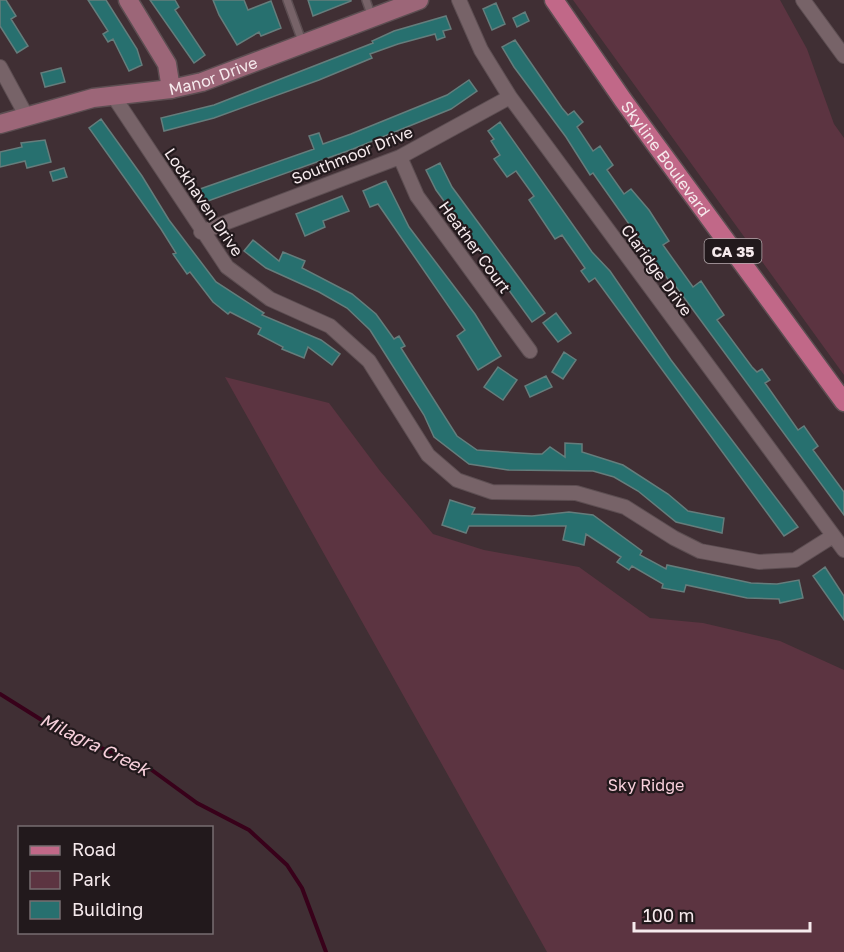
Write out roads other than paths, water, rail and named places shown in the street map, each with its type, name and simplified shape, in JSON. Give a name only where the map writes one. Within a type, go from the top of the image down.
[{"type":"main road","name":"Skyline Boulevard","points":[[554,0],[623,100],[844,402]]},
{"type":"street","points":[[128,0],[167,64],[171,89]]},
{"type":"street","name":"Manor Drive","points":[[0,124],[112,94],[171,89],[202,82],[419,0]]},
{"type":"street","name":"Claridge Drive","points":[[459,0],[481,50],[510,97],[844,550]]},
{"type":"street","points":[[803,0],[844,56]]},
{"type":"street","points":[[0,67],[27,117]]},
{"type":"street","name":"Lockhaven Drive","points":[[112,94],[201,232],[227,267],[270,299],[330,326],[369,361],[428,455],[458,480],[492,492],[576,493],[625,507],[674,538],[700,551],[759,562],[795,560],[833,536]]},
{"type":"street","name":"Southmoor Drive","points":[[201,232],[400,158],[510,97]]},
{"type":"street","name":"Heather Court","points":[[400,158],[417,196],[530,351]]},
{"type":"lane","points":[[287,0],[303,44]]},
{"type":"lane","points":[[366,0],[373,18]]},
{"type":"waterway","name":"Milagra Creek","points":[[0,694],[56,729],[149,768],[197,803],[249,830],[287,865],[302,888],[326,952]]},
{"type":"park label","name":"Sky Ridge","points":[[646,785]]}]
